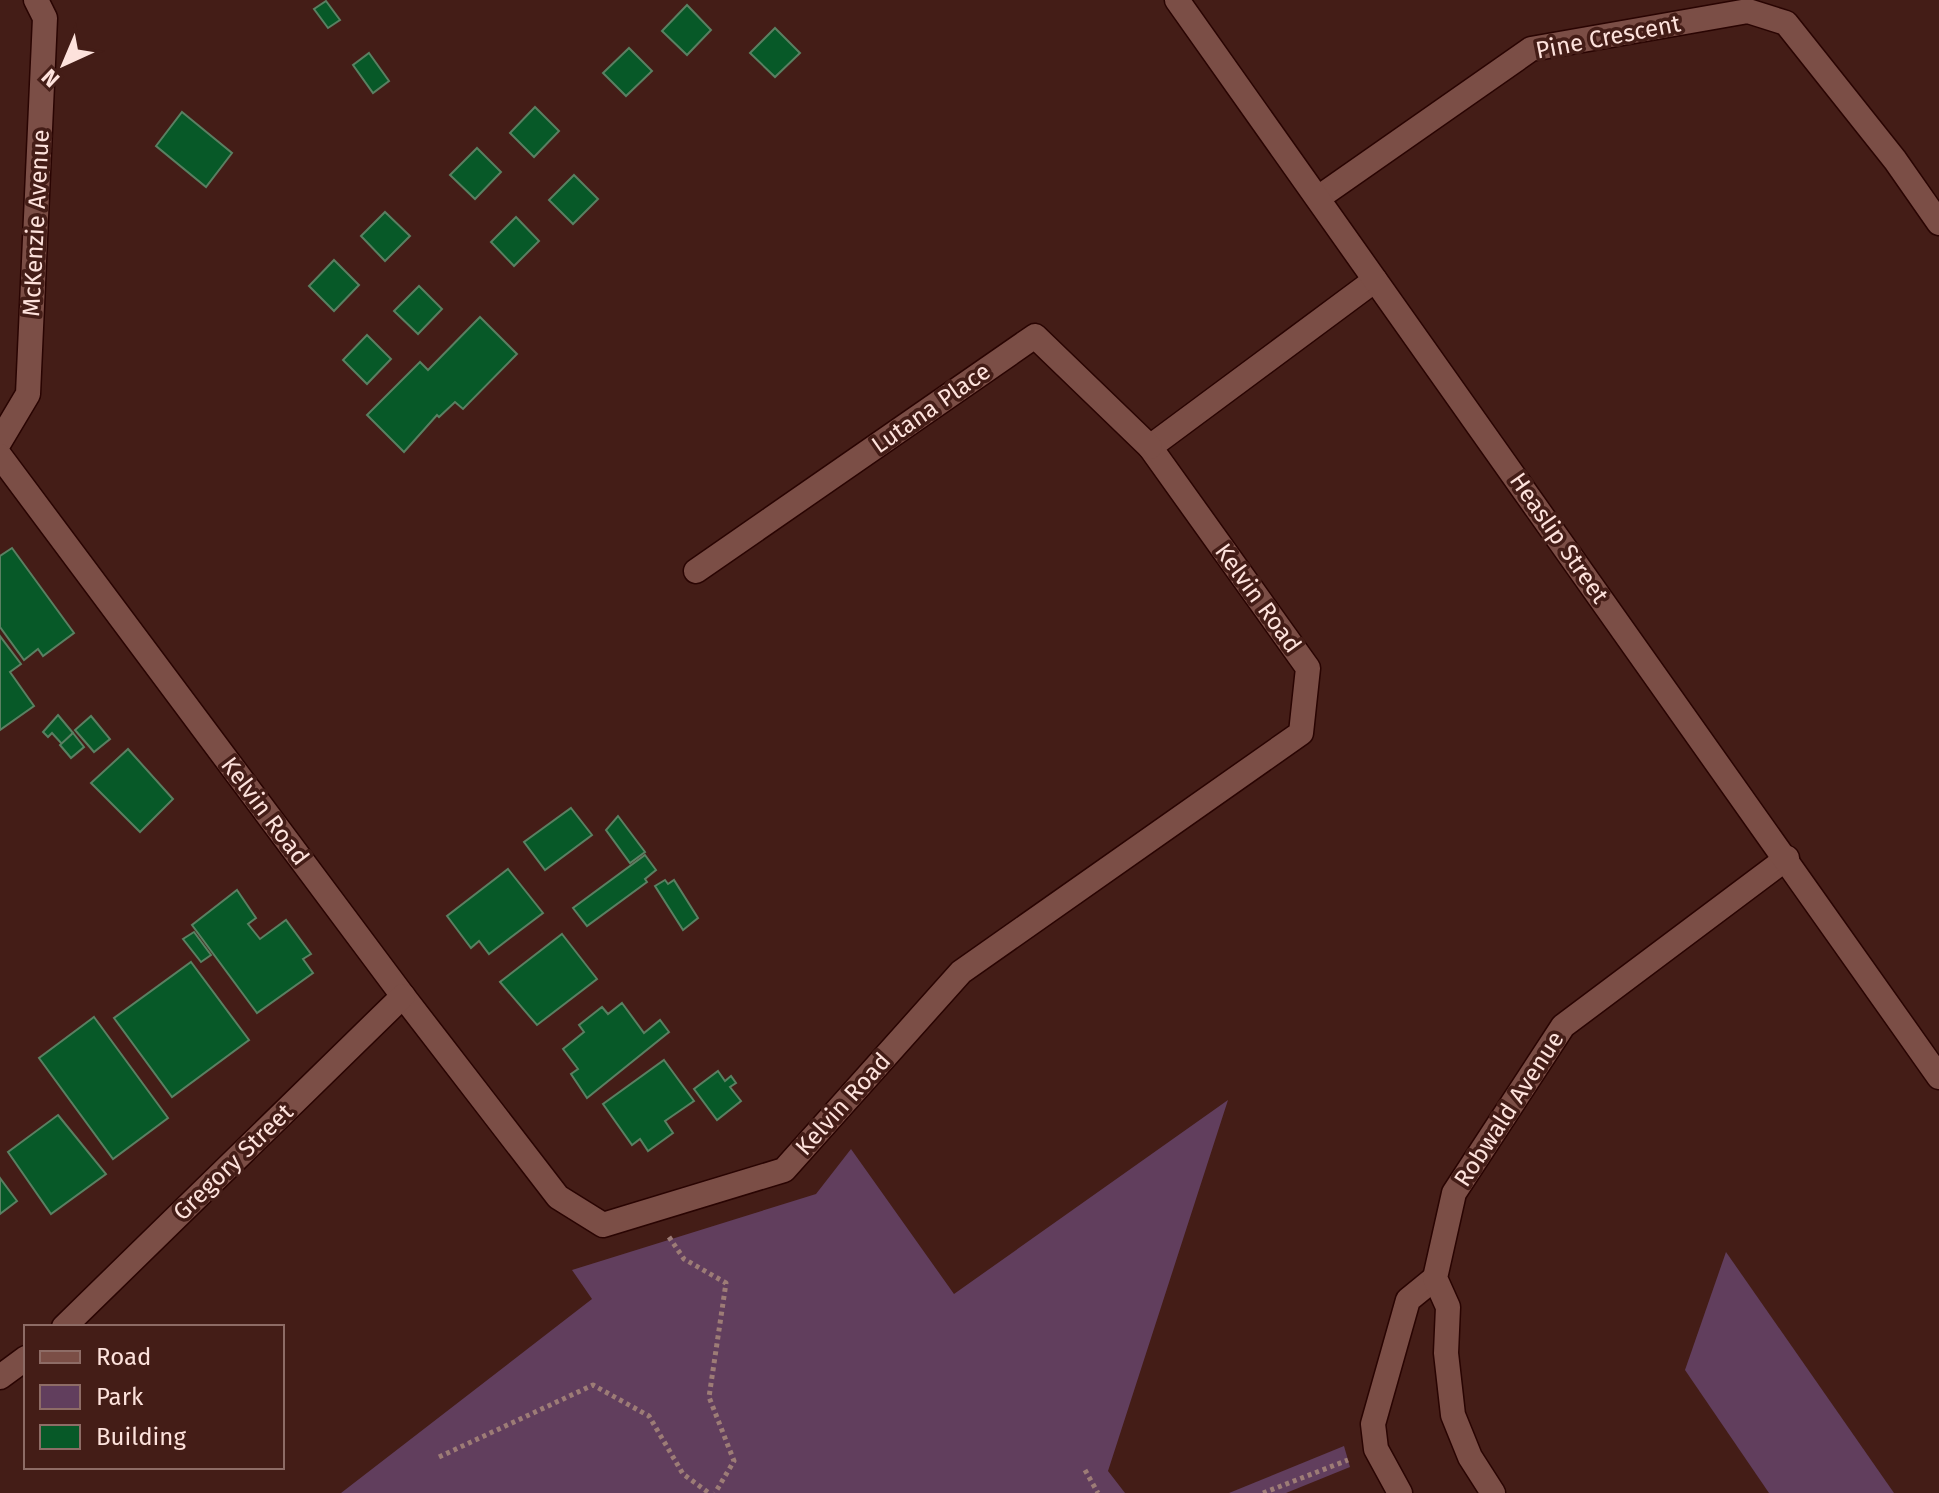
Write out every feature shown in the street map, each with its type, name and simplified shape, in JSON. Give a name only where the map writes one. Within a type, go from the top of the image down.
[{"type":"street","name":"McKenzie Avenue","points":[[0,441],[28,394],[45,18],[36,0]]},
{"type":"street","name":"Heaslip Street","points":[[1177,0],[1938,1073]]},
{"type":"street","name":"Pine Crescent","points":[[1318,198],[1531,49],[1748,11],[1786,23],[1895,160],[1939,223]]},
{"type":"street","points":[[1150,447],[1375,280]]},
{"type":"street","name":"Lutana Place","points":[[696,571],[1035,336],[1150,447]]},
{"type":"street","name":"Kelvin Road","points":[[0,456],[403,996],[558,1197],[603,1225],[784,1170],[961,972],[1301,733],[1308,668],[1150,447]]},
{"type":"street","name":"Robwald Avenue","points":[[1435,1278],[1454,1193],[1563,1026],[1787,858]]},
{"type":"street","name":"Gregory Street","points":[[66,1325],[403,996]]},
{"type":"street","points":[[1400,1493],[1376,1449],[1373,1424],[1408,1300],[1435,1278],[1448,1307],[1446,1353],[1453,1415],[1470,1457],[1493,1493]]},
{"type":"street","points":[[0,1377],[24,1359]]},
{"type":"path","points":[[439,1457],[593,1385],[649,1416],[683,1474],[712,1493],[734,1461],[709,1397],[726,1283],[684,1259],[650,1211]]},
{"type":"path","points":[[1263,1493],[1376,1449]]},
{"type":"path","points":[[1085,1470],[1098,1493]]},
{"type":"green space","points":[[1228,1100],[1108,1471],[1125,1493],[341,1493],[592,1299],[572,1270],[816,1194],[851,1149],[954,1294]]},
{"type":"green space","points":[[1726,1252],[1894,1493],[1769,1493],[1685,1370]]},
{"type":"green space","points":[[1344,1446],[1350,1467],[1286,1493],[1229,1493]]},
{"type":"building","points":[[326,1],[340,20],[328,28],[314,9]]},
{"type":"building","points":[[687,5],[711,30],[687,55],[662,31]]},
{"type":"building","points":[[775,28],[800,53],[775,77],[750,53]]},
{"type":"building","points":[[629,48],[652,71],[626,96],[603,73]]},
{"type":"building","points":[[369,53],[389,81],[373,93],[353,65]]},
{"type":"building","points":[[535,107],[559,131],[534,157],[510,133]]},
{"type":"building","points":[[182,112],[232,153],[206,187],[156,146]]},
{"type":"building","points":[[477,148],[501,172],[475,199],[450,175]]},
{"type":"building","points":[[574,175],[598,199],[573,224],[549,200]]},
{"type":"building","points":[[385,212],[410,236],[385,261],[361,236]]},
{"type":"building","points":[[516,217],[539,241],[514,266],[491,242]]},
{"type":"building","points":[[334,260],[359,285],[334,311],[309,286]]},
{"type":"building","points":[[419,286],[442,309],[418,334],[394,311]]},
{"type":"building","points":[[480,317],[517,354],[463,409],[455,402],[439,417],[437,415],[404,452],[367,415],[420,362],[428,370]]},
{"type":"building","points":[[367,335],[391,359],[367,384],[343,360]]},
{"type":"building","points":[[12,548],[74,633],[43,656],[38,649],[24,660],[0,627],[0,556]]},
{"type":"building","points":[[0,636],[21,664],[10,672],[34,706],[0,730]]},
{"type":"building","points":[[58,715],[73,733],[62,744],[52,733],[48,737],[43,732]]},
{"type":"building","points":[[91,716],[110,739],[94,752],[75,730]]},
{"type":"building","points":[[73,733],[84,747],[71,758],[60,745]]},
{"type":"building","points":[[128,749],[173,799],[140,832],[91,783]]},
{"type":"building","points":[[571,808],[592,835],[545,870],[524,842]]},
{"type":"building","points":[[618,816],[645,852],[630,863],[606,830]]},
{"type":"building","points":[[645,855],[656,870],[645,879],[647,882],[587,926],[573,908]]},
{"type":"building","points":[[508,869],[543,913],[489,954],[479,941],[471,948],[447,916]]},
{"type":"building","points":[[665,880],[668,884],[674,880],[698,918],[683,930],[655,886]]},
{"type":"building","points":[[237,890],[256,918],[248,924],[260,939],[286,920],[311,954],[303,959],[313,973],[257,1013],[192,925]]},
{"type":"building","points":[[194,932],[211,955],[201,962],[183,939]]},
{"type":"building","points":[[562,934],[597,979],[537,1025],[500,982]]},
{"type":"building","points":[[191,962],[249,1040],[172,1097],[114,1018]]},
{"type":"building","points":[[622,1003],[644,1033],[660,1020],[669,1032],[587,1098],[571,1074],[578,1069],[563,1049],[584,1032],[579,1025],[602,1007],[608,1014]]},
{"type":"building","points":[[94,1017],[168,1118],[113,1159],[39,1058]]},
{"type":"building","points":[[664,1060],[694,1101],[665,1121],[673,1133],[648,1151],[640,1139],[632,1145],[603,1104]]},
{"type":"building","points":[[718,1071],[725,1081],[731,1076],[736,1083],[730,1087],[741,1101],[717,1120],[694,1089]]},
{"type":"building","points":[[58,1115],[106,1174],[51,1214],[8,1152]]},
{"type":"building","points":[[0,1178],[17,1201],[0,1214]]}]
